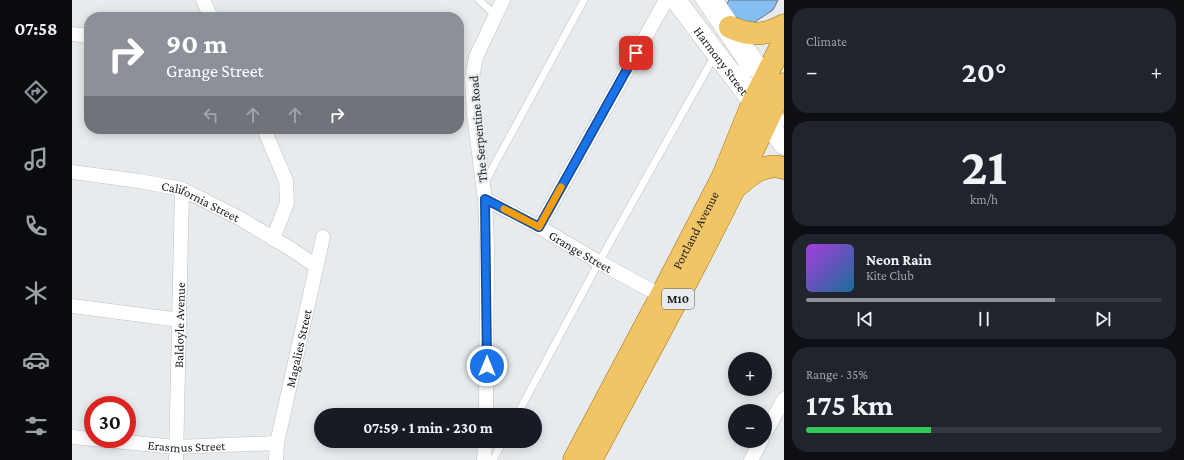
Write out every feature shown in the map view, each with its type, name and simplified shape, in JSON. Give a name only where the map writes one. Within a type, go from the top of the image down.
[{"type":"main road","name":"Harmony Street","points":[[676,0],[716,53],[769,99]]},
{"type":"main road","name":"Harmony Street","points":[[712,0],[730,27],[769,99]]},
{"type":"main road","points":[[730,27],[741,32],[754,34],[769,32],[784,25]]},
{"type":"main road","points":[[784,40],[769,99],[784,145]]},
{"type":"main road","name":"Portland Avenue","points":[[574,460],[733,189],[769,99]]},
{"type":"main road","name":"Portland Avenue","points":[[591,460],[669,300],[723,176],[769,99]]},
{"type":"main road","points":[[733,189],[762,168],[775,166],[784,168]]},
{"type":"street","points":[[203,0],[209,12]]},
{"type":"street","name":"The Serpentine Road","points":[[486,408],[487,248],[485,199],[474,115],[472,78],[476,57],[503,0]]},
{"type":"street","points":[[539,227],[666,0]]},
{"type":"street","points":[[72,34],[84,35]]},
{"type":"street","points":[[266,134],[286,180],[287,203],[273,239]]},
{"type":"street","name":"California Street","points":[[72,172],[139,181],[182,189],[242,219],[316,266]]},
{"type":"street","name":"Baldoyle Avenue","points":[[176,454],[182,189]]},
{"type":"street","name":"Grange Street","points":[[485,199],[539,227],[669,300]]},
{"type":"street","name":"Magalies Street","points":[[276,460],[277,443],[323,237]]},
{"type":"street","points":[[72,306],[180,320]]},
{"type":"street","points":[[772,420],[784,399]]},
{"type":"street","name":"Erasmus Street","points":[[72,437],[176,454],[277,443]]},
{"type":"street","points":[[484,460],[485,448]]},
{"type":"street","points":[[751,460],[757,448]]},
{"type":"lane","points":[[479,0],[496,15]]},
{"type":"lane","points":[[484,184],[584,0]]},
{"type":"lane","points":[[685,0],[737,67],[769,99]]},
{"type":"lane","points":[[699,0],[741,62],[769,99]]},
{"type":"lane","points":[[521,408],[599,262],[716,53]]},
{"type":"lane","points":[[493,460],[499,448]]},
{"type":"building","points":[[729,0],[778,0],[773,10],[744,29],[723,11]]},
{"type":"slow traffic","points":[[504,209],[539,227],[561,187]]},
{"type":"route","points":[[487,366],[487,248],[485,199],[539,227],[636,53]]}]
